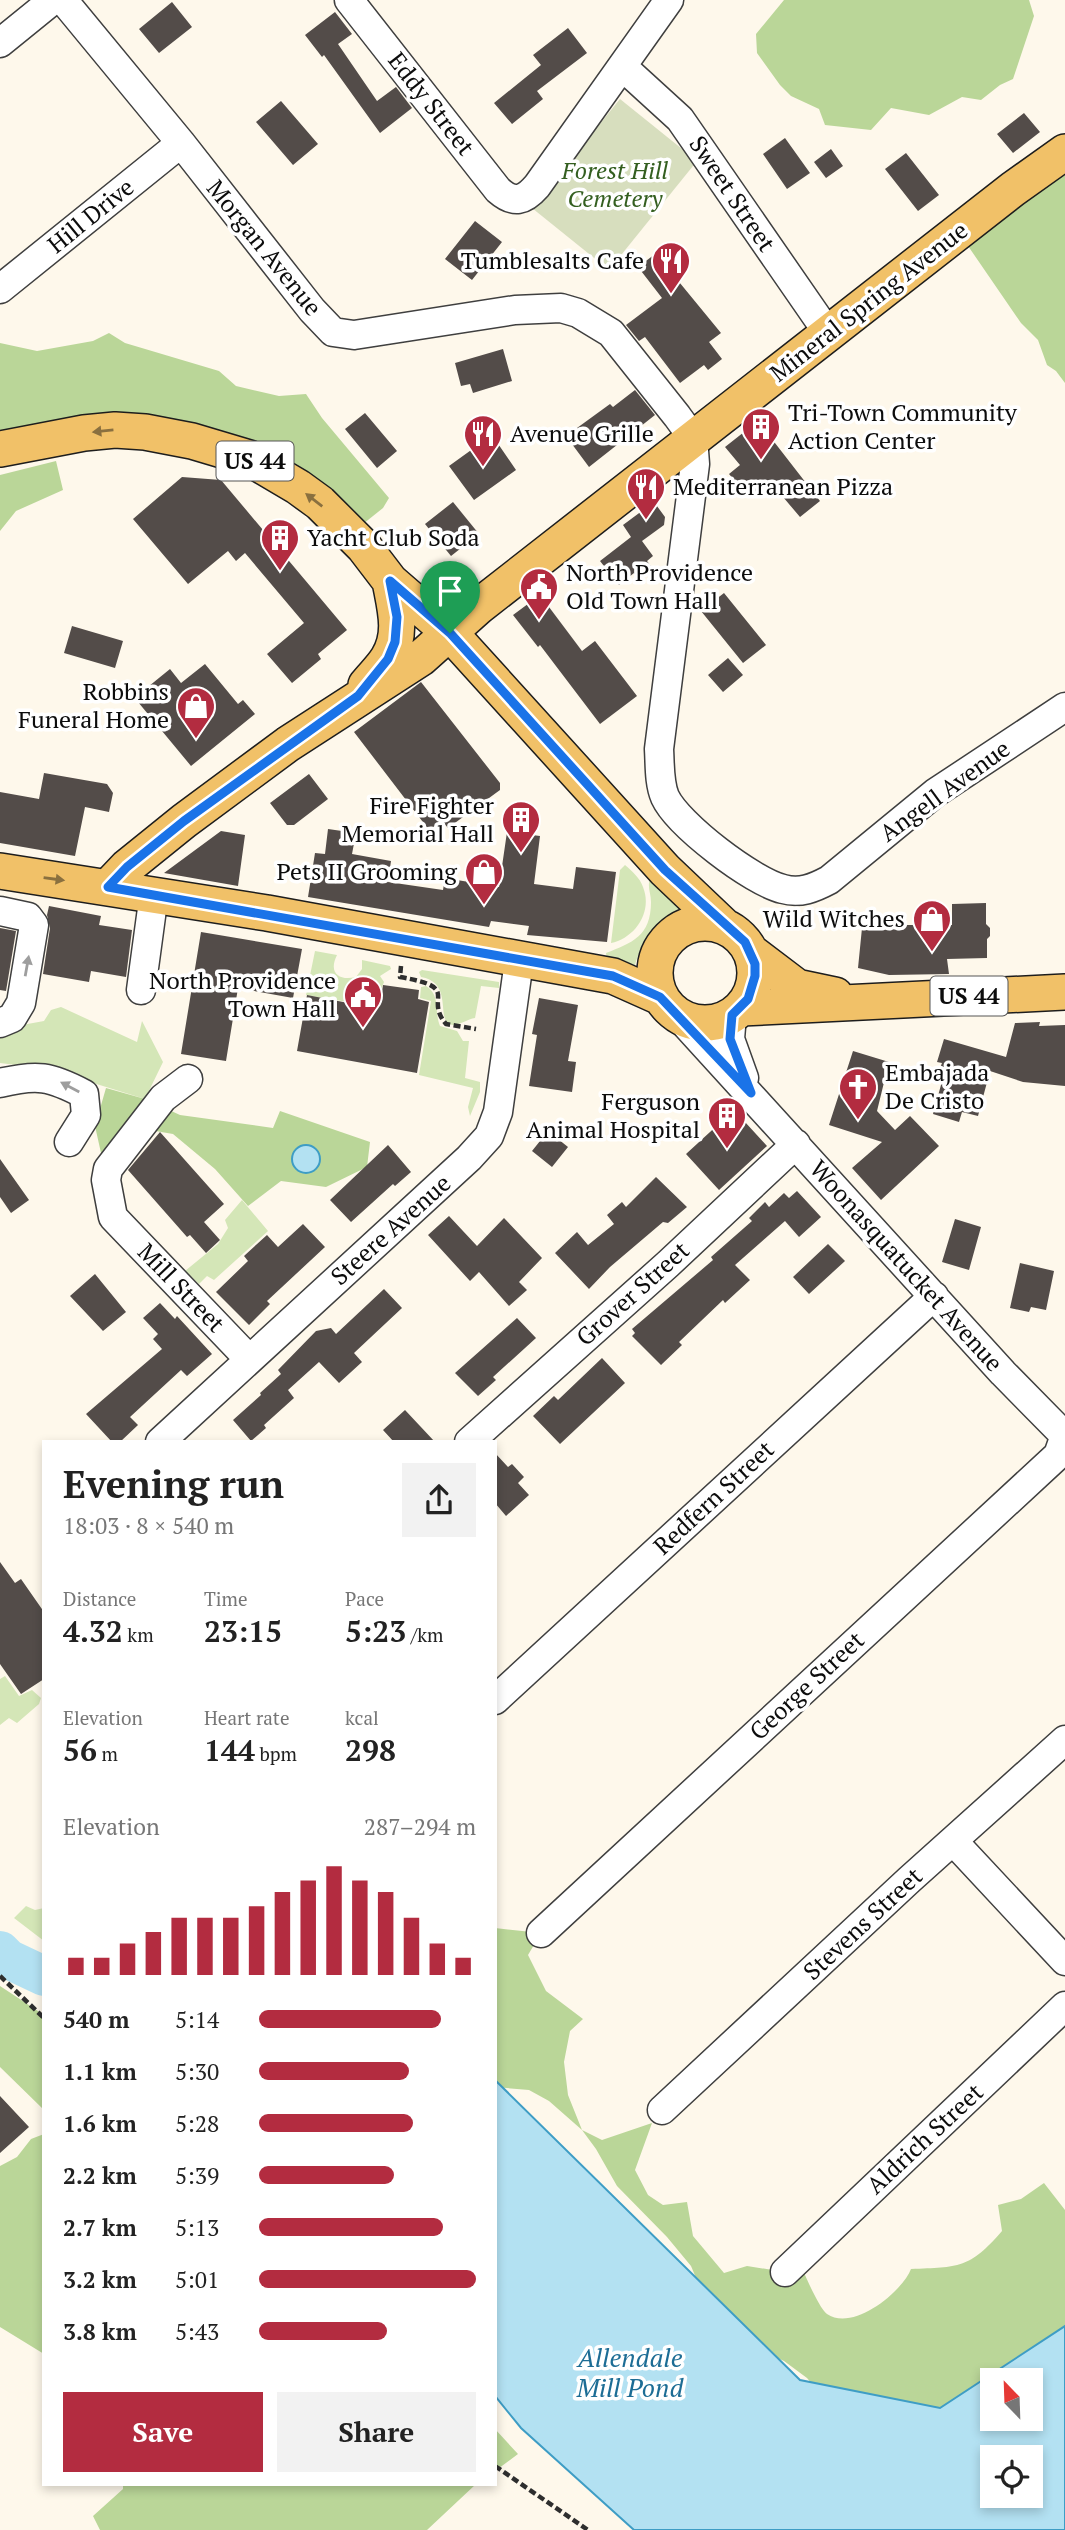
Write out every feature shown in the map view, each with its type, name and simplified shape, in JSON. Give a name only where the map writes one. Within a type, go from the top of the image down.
[{"type":"main road","name":"Mineral Spring Avenue","points":[[108,887],[127,867],[184,821],[358,696],[390,680],[450,633],[478,607],[693,438],[1013,189],[1065,152]]},
{"type":"main road","name":"US 44","points":[[0,449],[33,441],[115,430],[145,432],[192,441],[249,458],[320,503],[364,547],[390,581],[450,633],[665,870],[725,927]]},
{"type":"main road","points":[[358,696],[388,659],[395,642],[397,617],[390,581]]},
{"type":"main road","points":[[0,871],[154,894],[613,976],[689,1021],[711,1023],[737,1012],[753,988],[755,964],[745,942],[725,927],[698,923],[673,934],[663,944],[654,970],[669,1007]]},
{"type":"main road","name":"US 44","points":[[751,952],[797,987],[818,993],[873,1000]]},
{"type":"main road","name":"US 44","points":[[737,1012],[873,1000],[1065,992]]},
{"type":"street","points":[[0,43],[53,0]]},
{"type":"street","name":"Morgan Avenue","points":[[63,0],[181,143],[312,310],[333,331],[354,335],[541,308],[561,308],[578,313],[611,332],[693,438]]},
{"type":"street","name":"Eddy Street","points":[[349,0],[498,190],[508,198],[527,198],[623,67]]},
{"type":"street","points":[[623,67],[669,0]]},
{"type":"street","name":"Sweet Street","points":[[623,67],[680,118],[828,333]]},
{"type":"street","name":"Hill Drive","points":[[0,289],[181,143]]},
{"type":"street","name":"Angell Avenue","points":[[693,438],[695,469],[659,749],[660,773],[665,797],[689,827],[755,878],[784,889],[802,891],[829,880],[926,799],[1065,707]]},
{"type":"street","points":[[141,990],[154,894]]},
{"type":"street","points":[[0,911],[28,917],[34,925],[21,1003],[12,1018],[0,1023]]},
{"type":"street","name":"Steere Avenue","points":[[162,1440],[469,1158],[489,1136],[498,1112],[519,961]]},
{"type":"street","name":"Woonasquatucket Avenue","points":[[669,1007],[1065,1435]]},
{"type":"street","name":"Woonasquatucket Avenue","points":[[737,1012],[730,1039],[732,1050],[751,1093]]},
{"type":"street","points":[[0,1083],[30,1076],[60,1082],[84,1094],[86,1115],[69,1142]]},
{"type":"street","name":"Mill Street","points":[[188,1079],[163,1098],[108,1169],[106,1180],[113,1216],[249,1359]]},
{"type":"street","name":"Grover Street","points":[[471,1440],[668,1264],[796,1144]]},
{"type":"street","name":"Redfern Street","points":[[497,1698],[934,1296]]},
{"type":"street","name":"George Street","points":[[541,1933],[1058,1455],[1065,1435]]},
{"type":"street","name":"Stevens Street","points":[[662,2110],[909,1880],[1065,1740]]},
{"type":"street","points":[[954,1842],[1065,1961]]},
{"type":"street","name":"Aldrich Street","points":[[785,2272],[1065,2006]]},
{"type":"path","points":[[401,962],[400,977],[433,985],[438,991],[440,1018],[446,1024],[476,1029]]},
{"type":"path","points":[[0,1976],[42,2016]]},
{"type":"path","points":[[497,2467],[588,2530]]},
{"type":"green space","points":[[784,0],[1029,0],[1034,16],[1013,79],[1000,85],[981,100],[962,97],[929,115],[891,108],[871,130],[825,125],[819,109],[791,96],[757,53],[756,34]]},
{"type":"green space","name":"Forest Hill Cemetery","points":[[620,99],[697,161],[609,270],[532,208]]},
{"type":"green space","points":[[1065,164],[1065,383],[1056,371],[1047,365],[1038,340],[1021,323],[966,243]]},
{"type":"green space","points":[[109,333],[125,343],[219,371],[236,386],[279,396],[306,394],[322,418],[389,498],[383,508],[348,536],[183,439],[0,453],[0,343],[37,351],[93,341]]},
{"type":"green space","points":[[56,461],[63,490],[16,511],[0,531],[0,475]]},
{"type":"green space","points":[[625,865],[642,884],[646,906],[634,930],[628,936],[611,943],[620,870]]},
{"type":"green space","points":[[650,879],[680,908],[652,932],[635,965],[607,959],[606,953],[638,937],[648,923]]},
{"type":"green space","points":[[315,951],[337,955],[334,967],[340,977],[356,977],[362,969],[362,960],[390,966],[391,969],[380,976],[384,982],[380,992],[368,990],[366,1005],[306,995]]},
{"type":"green space","points":[[422,970],[499,982],[499,988],[481,986],[475,1018],[454,1025],[448,1023],[445,1018],[438,987],[432,981],[421,977],[419,972]]},
{"type":"green space","points":[[426,986],[434,994],[440,1026],[457,1031],[463,1041],[469,1041],[465,1078],[480,1082],[480,1092],[470,1116],[468,1107],[473,1088],[419,1075],[431,1001],[420,998],[421,987]]},
{"type":"green space","points":[[61,1007],[137,1042],[142,1021],[163,1062],[145,1099],[48,1069],[0,1063],[0,1029],[44,1021],[51,1010]]},
{"type":"green space","points":[[106,1088],[145,1099],[180,1115],[273,1128],[280,1111],[370,1142],[367,1167],[326,1187],[281,1181],[248,1206],[215,1169],[173,1134],[144,1129],[101,1153],[95,1126]]},
{"type":"green space","points":[[242,1200],[268,1231],[214,1280],[207,1276],[199,1284],[185,1271],[218,1244],[228,1228],[225,1220]]},
{"type":"green space","points":[[5,1676],[19,1696],[32,1690],[41,1698],[39,1704],[17,1723],[9,1718],[0,1725],[0,1679]]},
{"type":"green space","points":[[26,1906],[35,1910],[42,1908],[42,1939],[14,1918]]},
{"type":"green space","points":[[497,1928],[541,1933],[528,1955],[546,1991],[583,2019],[570,2031],[564,2062],[568,2095],[582,2130],[549,2101],[529,2090],[497,2087]]},
{"type":"green space","points":[[0,1986],[42,2014],[42,2108],[0,2067]]},
{"type":"green space","points":[[652,2123],[635,2170],[648,2195],[663,2205],[687,2202],[693,2236],[724,2273],[747,2266],[785,2272],[801,2266],[824,2311],[838,2318],[850,2318],[875,2307],[898,2288],[911,2269],[962,2264],[981,2253],[1002,2231],[998,2205],[1021,2199],[1044,2183],[1065,2210],[1065,2358],[1043,2372],[1043,2368],[980,2368],[980,2419],[824,2398],[807,2378],[784,2361],[743,2342],[710,2311],[691,2266],[617,2186],[582,2130],[602,2140]]},
{"type":"green space","points":[[42,2135],[42,2353],[0,2327],[0,2166],[17,2157],[31,2139]]},
{"type":"green space","points":[[497,2431],[518,2454],[497,2470]]},
{"type":"green space","points":[[123,2486],[474,2486],[427,2530],[100,2530],[93,2516],[123,2489]]},
{"type":"water","points":[[306,1145],[316,1149],[320,1159],[316,1169],[306,1173],[296,1169],[292,1159],[296,1149]]},
{"type":"water","name":"Allendale Mill Pond","points":[[497,2082],[800,2380],[940,2408],[980,2382],[980,2431],[1043,2431],[1043,2368],[1001,2368],[1065,2326],[1065,2530],[634,2530],[521,2428],[497,2398]]},
{"type":"building","points":[[172,2],[192,27],[159,53],[139,29]]},
{"type":"building","points":[[335,12],[352,34],[338,44],[377,101],[396,87],[412,108],[380,133],[324,55],[322,57],[305,35]]},
{"type":"building","points":[[568,28],[587,53],[537,91],[543,99],[512,124],[494,103],[541,65],[533,55]]},
{"type":"building","points":[[281,101],[318,144],[293,165],[256,122]]},
{"type":"building","points":[[1024,113],[1040,132],[1013,153],[997,134]]},
{"type":"building","points":[[785,138],[810,173],[787,189],[763,154]]},
{"type":"building","points":[[831,149],[843,166],[826,178],[814,162]]},
{"type":"building","points":[[906,153],[939,195],[918,211],[885,169]]},
{"type":"building","points":[[475,221],[502,242],[472,280],[445,259]]},
{"type":"building","points":[[659,251],[678,275],[675,277],[721,333],[709,342],[722,359],[708,370],[704,365],[680,383],[645,337],[639,341],[626,325],[662,298],[638,267]]},
{"type":"building","points":[[503,349],[512,381],[473,393],[470,384],[461,386],[455,363]]},
{"type":"building","points":[[635,390],[655,415],[589,467],[566,436],[610,404],[613,407]]},
{"type":"building","points":[[365,413],[397,451],[377,468],[345,429]]},
{"type":"building","name":"Tri-Town Community Action Center","points":[[758,421],[820,501],[800,517],[772,484],[757,497],[750,489],[745,493],[729,474],[740,465],[725,447]]},
{"type":"building","name":"Avenue Grille","points":[[492,435],[516,470],[474,500],[449,466]]},
{"type":"building","name":"Yacht Club Soda","points":[[182,477],[221,480],[347,630],[318,654],[321,659],[292,683],[267,654],[304,623],[245,553],[236,561],[228,551],[188,584],[133,519]]},
{"type":"building","points":[[453,502],[479,534],[451,556],[425,524]]},
{"type":"building","points":[[654,502],[665,517],[664,525],[642,541],[653,556],[647,561],[653,569],[639,579],[634,573],[619,585],[600,561],[631,537],[623,525]]},
{"type":"building","points":[[724,593],[766,645],[743,663],[701,611]]},
{"type":"building","points":[[540,595],[582,651],[595,641],[637,696],[600,724],[540,645],[538,647],[513,615]]},
{"type":"building","points":[[72,626],[123,641],[115,668],[64,653]]},
{"type":"building","points":[[728,658],[743,675],[723,692],[708,675]]},
{"type":"building","name":"Robbins Funeral Home","points":[[205,664],[238,704],[243,700],[255,714],[191,766],[138,702],[138,695],[170,669],[181,683]]},
{"type":"building","points":[[421,682],[500,783],[500,790],[448,828],[442,821],[429,830],[354,732]]},
{"type":"building","points":[[44,773],[107,784],[113,793],[109,812],[85,807],[75,856],[0,843],[0,792],[39,799]]},
{"type":"building","points":[[309,774],[328,799],[294,825],[287,825],[270,803]]},
{"type":"building","points":[[328,829],[356,833],[352,854],[391,861],[388,882],[443,890],[445,878],[499,887],[507,832],[540,836],[534,884],[573,889],[576,867],[616,872],[607,942],[527,935],[529,926],[491,921],[489,927],[308,897],[315,853],[325,854]]},
{"type":"building","points":[[221,831],[245,835],[238,886],[164,873]]},
{"type":"building","points":[[986,903],[986,924],[990,928],[987,958],[947,959],[949,974],[889,975],[858,968],[863,918],[895,922],[894,925],[952,925],[952,904]]},
{"type":"building","points":[[49,906],[101,916],[99,925],[132,930],[126,977],[91,971],[89,982],[43,974],[50,928],[47,915]]},
{"type":"building","points":[[0,928],[16,931],[6,991],[0,990]]},
{"type":"building","points":[[201,932],[302,949],[293,998],[238,988],[226,1061],[181,1054]]},
{"type":"building","name":"North Providence Town Hall","points":[[383,985],[419,990],[418,999],[429,1002],[417,1073],[297,1051],[307,995],[369,1007],[371,991],[382,992]]},
{"type":"building","points":[[539,998],[578,1005],[568,1061],[576,1062],[572,1092],[529,1086],[537,1035],[532,1034]]},
{"type":"building","points":[[1040,1022],[1039,1026],[1065,1025],[1065,1086],[1023,1082],[990,1071],[978,1116],[962,1112],[959,1122],[933,1114],[944,1074],[938,1073],[942,1063],[937,1062],[944,1039],[1006,1057],[1015,1023]]},
{"type":"building","name":"Embajada De Cristo","points":[[853,1051],[889,1062],[877,1111],[895,1130],[910,1116],[939,1146],[881,1200],[852,1168],[882,1142],[829,1125]]},
{"type":"building","name":"Ferguson Animal Hospital","points":[[734,1110],[767,1146],[719,1190],[686,1154]]},
{"type":"building","points":[[548,1131],[568,1147],[552,1167],[532,1151]]},
{"type":"building","points":[[160,1132],[224,1204],[204,1222],[220,1240],[206,1253],[190,1235],[187,1237],[128,1170]]},
{"type":"building","points":[[388,1145],[411,1172],[395,1186],[393,1184],[351,1222],[330,1200]]},
{"type":"building","points":[[0,1159],[29,1200],[11,1213],[0,1197]]},
{"type":"building","points":[[656,1177],[687,1207],[668,1223],[663,1222],[610,1267],[589,1289],[555,1253],[577,1232],[588,1245],[614,1224],[607,1215],[622,1202],[626,1207]]},
{"type":"building","points":[[797,1191],[821,1217],[799,1237],[785,1221],[735,1265],[750,1280],[725,1303],[723,1300],[679,1342],[682,1345],[661,1365],[632,1336],[635,1333],[632,1329],[713,1260],[711,1257],[752,1221],[749,1218],[765,1202],[769,1207],[784,1193],[789,1198]]},
{"type":"building","points":[[449,1216],[477,1246],[504,1218],[542,1258],[519,1282],[527,1290],[509,1306],[479,1272],[470,1281],[428,1235]]},
{"type":"building","points":[[955,1219],[981,1227],[969,1270],[942,1262]]},
{"type":"building","points":[[303,1224],[325,1247],[267,1301],[270,1304],[249,1325],[216,1292],[248,1261],[244,1256],[267,1235],[278,1247]]},
{"type":"building","points":[[828,1244],[845,1261],[809,1294],[793,1277]]},
{"type":"building","points":[[1020,1263],[1054,1271],[1046,1310],[1031,1307],[1029,1312],[1010,1308]]},
{"type":"building","points":[[95,1274],[126,1312],[103,1331],[70,1296]]},
{"type":"building","points":[[384,1289],[402,1308],[354,1353],[362,1362],[339,1383],[319,1362],[288,1390],[294,1398],[264,1425],[266,1428],[250,1440],[233,1420],[281,1374],[278,1370],[316,1331],[331,1328],[336,1334]]},
{"type":"building","points":[[160,1303],[175,1319],[177,1316],[212,1354],[187,1376],[181,1370],[130,1417],[138,1425],[122,1440],[110,1440],[86,1414],[162,1349],[153,1339],[158,1334],[143,1318]]},
{"type":"building","points":[[517,1318],[536,1338],[493,1377],[496,1380],[478,1396],[455,1373]]},
{"type":"building","points":[[602,1358],[625,1383],[560,1444],[533,1416],[554,1396],[558,1400]]},
{"type":"building","points":[[405,1410],[433,1440],[392,1440],[383,1430]]},
{"type":"building","points":[[497,1455],[508,1467],[512,1464],[524,1477],[518,1483],[529,1495],[506,1516],[497,1505]]},
{"type":"building","points":[[0,1562],[15,1583],[21,1579],[42,1609],[42,1680],[21,1694],[0,1664]]},
{"type":"building","points":[[0,2096],[29,2127],[0,2153]]},
{"type":"waterway","points":[[0,1951],[8,1959],[42,1975]]},
{"type":"place","name":"Tumblesalts Cafe","points":[[671,295]]},
{"type":"place","name":"Tri-Town Community Action Center","points":[[761,461]]},
{"type":"place","name":"Avenue Grille","points":[[483,468]]},
{"type":"place","name":"Mediterranean Pizza","points":[[646,521]]},
{"type":"place","name":"Yacht Club Soda","points":[[280,572]]},
{"type":"place","name":"North Providence Old Town Hall","points":[[539,621]]},
{"type":"place","name":"Robbins Funeral Home","points":[[196,740]]},
{"type":"place","name":"Fire Fighter Memorial Hall","points":[[521,854]]},
{"type":"place","name":"Pets II Grooming","points":[[484,906]]},
{"type":"place","name":"Wild Witches","points":[[932,953]]},
{"type":"place","name":"North Providence Town Hall","points":[[363,1029]]},
{"type":"place","name":"Embajada De Cristo","points":[[858,1121]]},
{"type":"place","name":"Ferguson Animal Hospital","points":[[727,1150]]},
{"type":"route","points":[[390,581],[450,633],[665,870],[725,927],[745,942],[755,964],[755,976],[748,999],[741,1009],[732,1015],[730,1039],[736,1061],[751,1093],[660,997],[613,976],[108,887],[127,867],[184,821],[358,696],[388,659],[395,642],[398,628],[390,581]]}]
